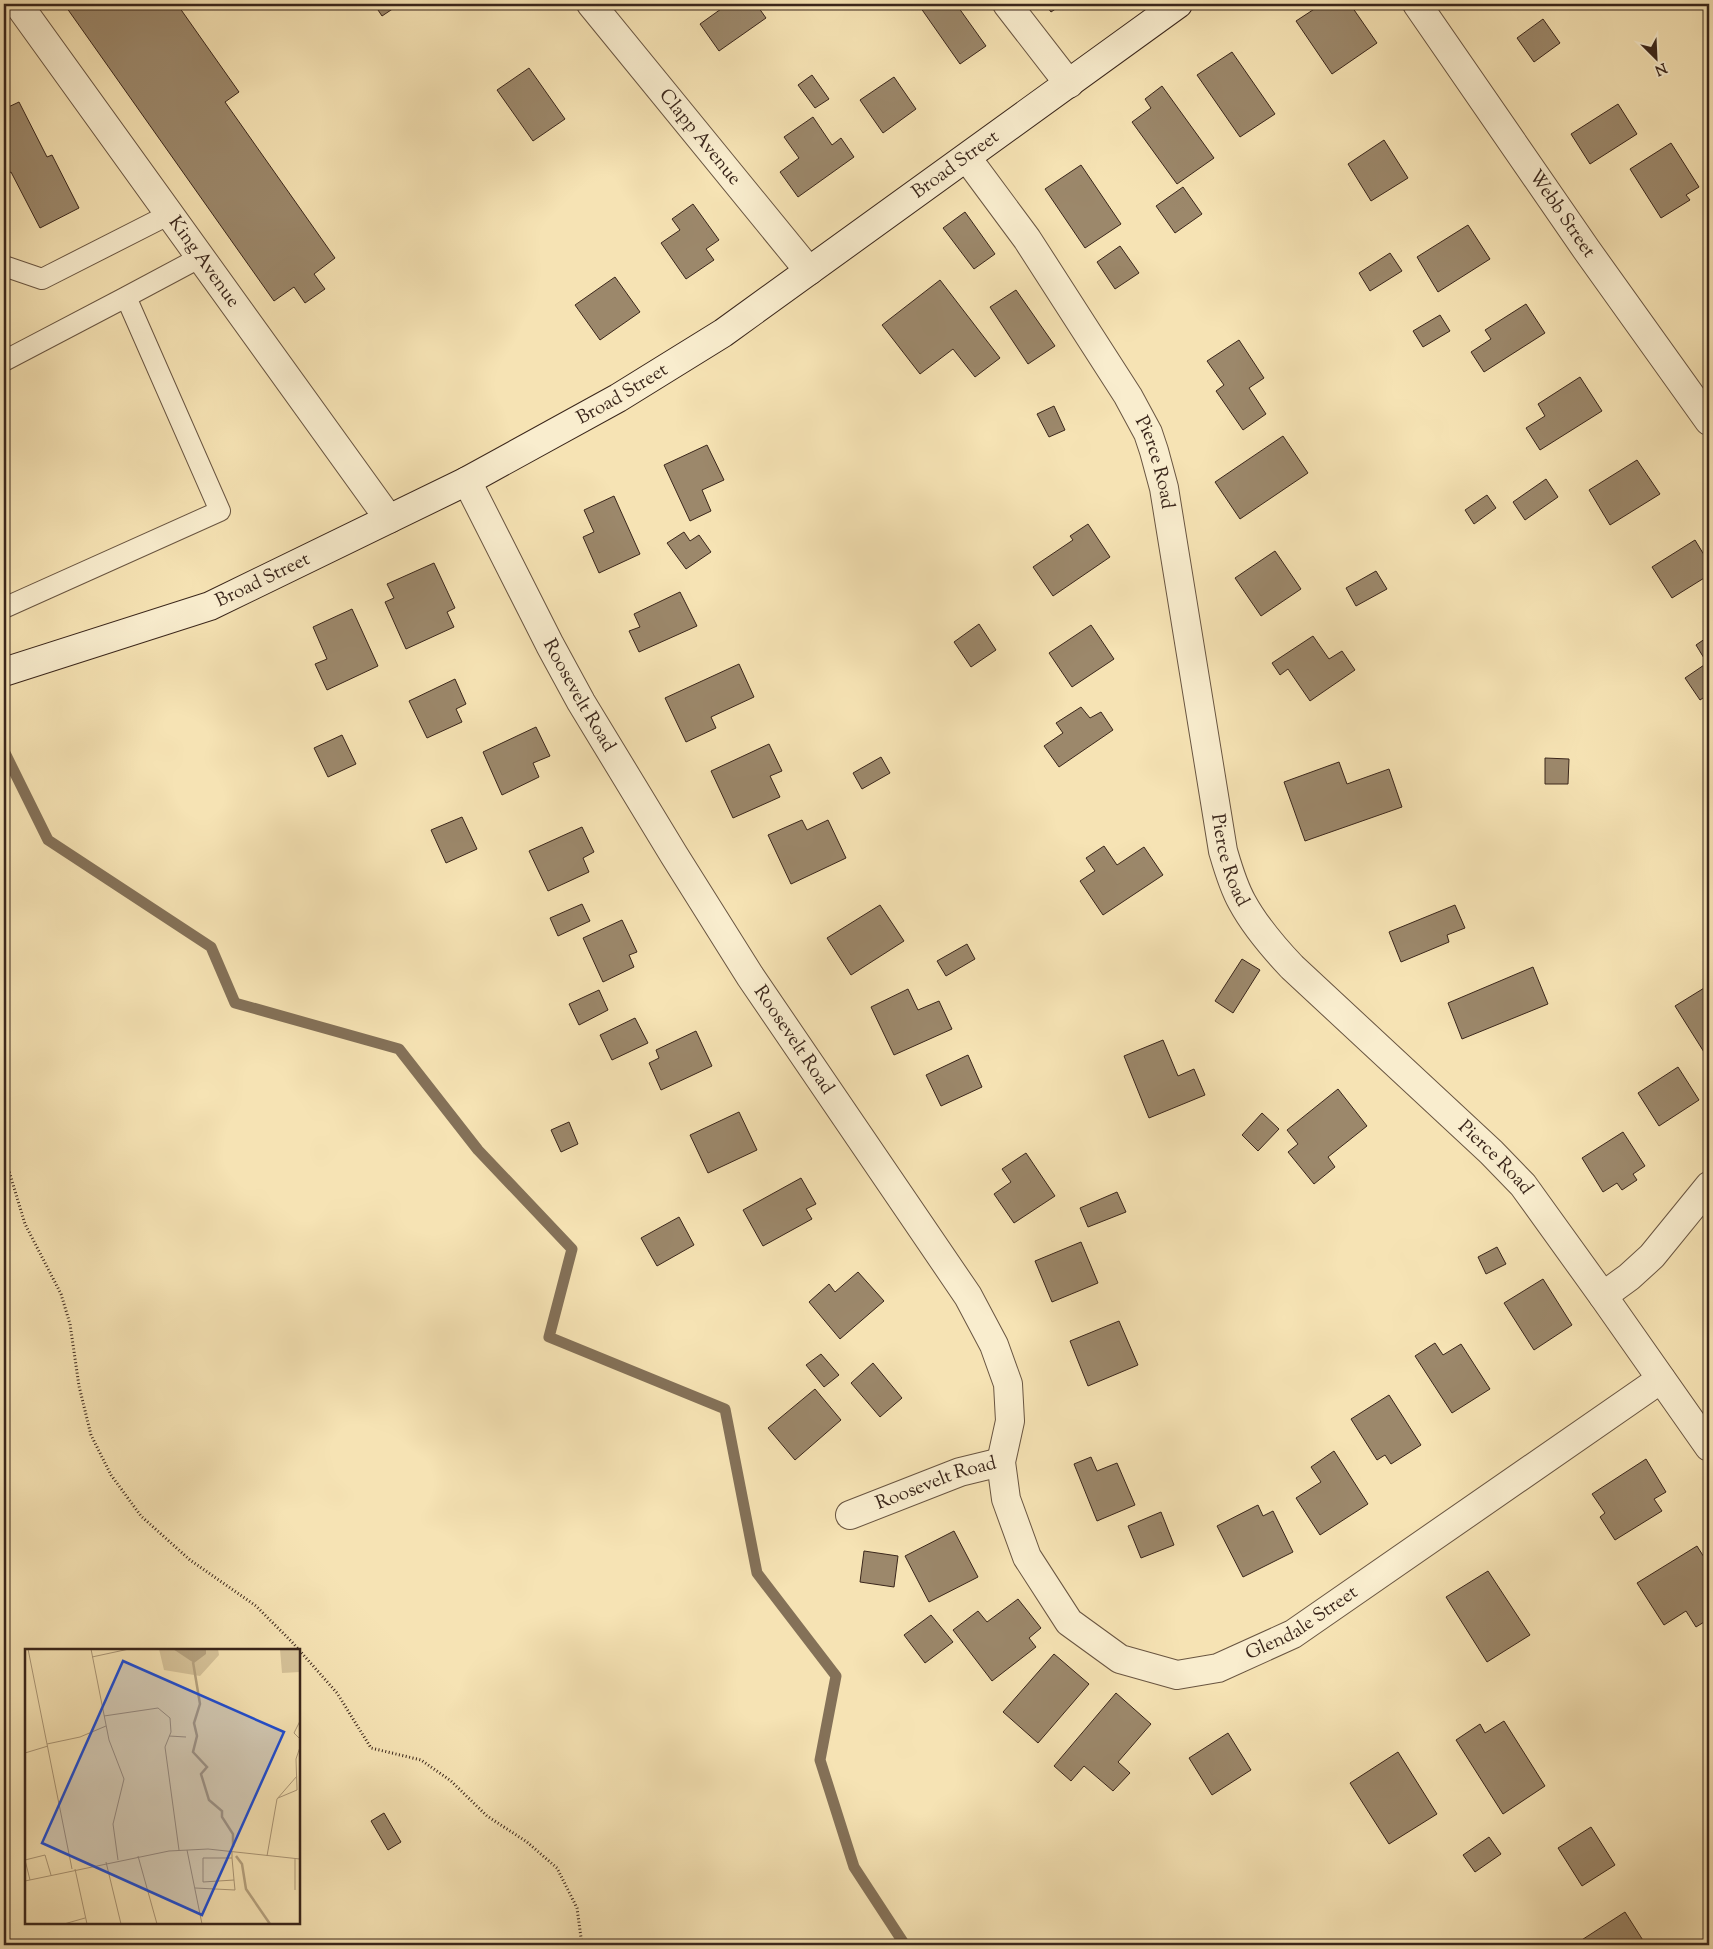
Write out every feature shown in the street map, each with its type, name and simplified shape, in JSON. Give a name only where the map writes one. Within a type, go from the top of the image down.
[{"type":"street","name":"King Avenue","points":[[18,4],[389,519]]},
{"type":"street","name":"Clapp Avenue","points":[[591,4],[809,271]]},
{"type":"street","points":[[1007,4],[1069,84]]},
{"type":"street","name":"Broad Street","points":[[4,672],[210,606],[467,481],[596,410],[723,333],[1178,4]]},
{"type":"street","name":"Webb Street","points":[[1417,4],[1586,249],[1709,421]]},
{"type":"street","name":"Pierce Road","points":[[967,158],[1027,239],[1128,396],[1148,433],[1164,488],[1223,851],[1241,901],[1277,951],[1292,967],[1491,1152],[1523,1185],[1709,1447]]},
{"type":"street","name":"Roosevelt Road","points":[[467,481],[581,702],[750,976],[968,1296],[994,1345],[1008,1384],[1010,1421],[1001,1462],[960,1472],[850,1515]]},
{"type":"street","points":[[1603,1296],[1652,1256],[1709,1186]]},
{"type":"street","name":"Glendale Street","points":[[1001,1462],[1006,1499],[1027,1557],[1069,1622],[1120,1659],[1176,1676],[1218,1668],[1294,1634],[1661,1379]]},
{"type":"lane","points":[[4,266],[42,279],[170,214]]},
{"type":"lane","points":[[4,361],[200,257]]},
{"type":"lane","points":[[4,608],[220,511],[126,297]]},
{"type":"path","points":[[4,1163],[9,1171],[25,1224],[63,1301],[70,1324],[79,1386],[91,1435],[111,1475],[140,1516],[190,1560],[256,1606],[297,1649]]},
{"type":"path","points":[[300,1653],[338,1693],[371,1748],[421,1760],[451,1781],[487,1816],[527,1842],[557,1868],[577,1908],[582,1945]]},
{"type":"building","points":[[64,4],[177,4],[239,92],[225,102],[335,258],[314,274],[325,289],[305,303],[294,287],[274,301]]},
{"type":"building","points":[[374,4],[400,4],[382,16]]},
{"type":"building","points":[[728,4],[756,4],[766,18],[719,51],[700,24]]},
{"type":"building","points":[[918,4],[956,4],[986,46],[960,64]]},
{"type":"building","points":[[1045,4],[1063,4],[1051,12]]},
{"type":"building","points":[[1322,4],[1350,4],[1377,43],[1332,74],[1296,21]]},
{"type":"building","points":[[1543,19],[1560,43],[1534,62],[1517,38]]},
{"type":"building","points":[[1232,52],[1275,114],[1240,137],[1197,75]]},
{"type":"building","points":[[529,68],[565,119],[533,141],[497,90]]},
{"type":"building","points":[[812,75],[829,99],[815,108],[798,85]]},
{"type":"building","points":[[894,77],[916,109],[883,133],[860,100]]},
{"type":"building","points":[[1162,86],[1214,158],[1177,184],[1132,122],[1151,108],[1145,99]]},
{"type":"building","points":[[19,102],[47,157],[52,155],[79,208],[40,228],[11,172],[4,176],[4,109]]},
{"type":"building","points":[[1618,104],[1637,134],[1590,164],[1571,134]]},
{"type":"building","points":[[813,117],[832,145],[841,138],[854,157],[798,197],[780,172],[799,158],[784,137]]},
{"type":"building","points":[[1384,140],[1408,178],[1371,201],[1348,164]]},
{"type":"building","points":[[1671,143],[1699,187],[1686,195],[1690,200],[1661,218],[1630,169]]},
{"type":"building","points":[[1081,165],[1121,224],[1085,248],[1045,189]]},
{"type":"building","points":[[1183,187],[1202,214],[1175,233],[1156,206]]},
{"type":"building","points":[[693,204],[719,240],[706,249],[714,260],[686,279],[661,243],[680,230],[672,219]]},
{"type":"building","points":[[965,212],[995,254],[974,269],[943,228]]},
{"type":"building","points":[[1468,225],[1490,259],[1438,292],[1417,257]]},
{"type":"building","points":[[1120,246],[1139,273],[1115,289],[1097,262]]},
{"type":"building","points":[[1390,253],[1402,271],[1370,291],[1359,273]]},
{"type":"building","points":[[615,277],[640,312],[600,340],[575,305]]},
{"type":"building","points":[[940,280],[1000,358],[975,377],[953,349],[920,374],[882,325]]},
{"type":"building","points":[[1016,290],[1055,346],[1028,364],[990,307]]},
{"type":"building","points":[[1526,304],[1545,333],[1484,372],[1471,352],[1491,339],[1485,330]]},
{"type":"building","points":[[1440,315],[1450,331],[1423,347],[1413,331]]},
{"type":"building","points":[[1239,340],[1264,378],[1249,388],[1266,414],[1243,430],[1216,391],[1224,385],[1207,361]]},
{"type":"building","points":[[1580,377],[1602,411],[1540,450],[1526,428],[1545,416],[1538,404]]},
{"type":"building","points":[[1054,406],[1065,430],[1049,437],[1037,414]]},
{"type":"building","points":[[1283,436],[1308,473],[1240,519],[1215,482]]},
{"type":"building","points":[[707,445],[724,480],[702,490],[711,511],[690,521],[664,465]]},
{"type":"building","points":[[1637,460],[1660,494],[1610,525],[1589,490]]},
{"type":"building","points":[[1546,479],[1558,497],[1525,520],[1513,502]]},
{"type":"building","points":[[1487,495],[1496,508],[1474,524],[1465,510]]},
{"type":"building","points":[[614,496],[640,554],[599,573],[583,537],[594,532],[584,510]]},
{"type":"building","points":[[1088,524],[1110,557],[1053,596],[1033,567],[1073,540],[1070,536]]},
{"type":"building","points":[[684,532],[690,541],[699,535],[711,552],[686,569],[667,543]]},
{"type":"building","points":[[1695,540],[1709,563],[1709,575],[1672,598],[1652,567]]},
{"type":"building","points":[[1275,551],[1301,589],[1261,616],[1235,578]]},
{"type":"building","points":[[434,563],[455,608],[447,612],[454,627],[406,649],[385,602],[394,598],[387,584]]},
{"type":"building","points":[[1376,571],[1387,589],[1356,606],[1346,588]]},
{"type":"building","points":[[680,592],[697,626],[639,652],[629,631],[640,627],[634,614]]},
{"type":"building","points":[[352,609],[378,666],[327,690],[315,664],[327,659],[313,627]]},
{"type":"building","points":[[979,624],[996,650],[971,667],[954,642]]},
{"type":"building","points":[[1091,625],[1114,659],[1072,687],[1049,653]]},
{"type":"building","points":[[1313,636],[1329,659],[1342,651],[1355,670],[1310,701],[1288,669],[1280,675],[1272,663]]},
{"type":"building","points":[[1709,636],[1709,694],[1700,700],[1685,678],[1707,663],[1696,645]]},
{"type":"building","points":[[739,664],[754,697],[711,717],[716,728],[686,742],[665,698]]},
{"type":"building","points":[[455,679],[466,704],[456,709],[462,722],[427,738],[409,701]]},
{"type":"building","points":[[1081,707],[1090,718],[1101,712],[1113,730],[1059,767],[1044,746],[1063,733],[1056,723]]},
{"type":"building","points":[[536,727],[550,756],[533,763],[539,777],[502,795],[483,752]]},
{"type":"building","points":[[342,735],[356,764],[328,777],[314,748]]},
{"type":"building","points":[[769,744],[782,771],[770,776],[780,797],[733,818],[711,771]]},
{"type":"building","points":[[881,757],[890,773],[862,789],[853,773]]},
{"type":"building","points":[[1545,758],[1569,759],[1568,784],[1545,784]]},
{"type":"building","points":[[1339,762],[1347,784],[1389,769],[1402,807],[1305,841],[1284,782]]},
{"type":"building","points":[[462,817],[477,849],[446,863],[431,830]]},
{"type":"building","points":[[802,820],[807,830],[828,820],[846,858],[791,884],[768,835]]},
{"type":"building","points":[[582,827],[594,852],[583,858],[589,872],[548,891],[529,851]]},
{"type":"building","points":[[1104,846],[1117,865],[1144,847],[1163,875],[1103,915],[1080,881],[1095,871],[1086,858]]},
{"type":"building","points":[[582,904],[590,921],[558,936],[550,918]]},
{"type":"building","points":[[880,905],[904,941],[851,975],[827,938]]},
{"type":"building","points":[[1455,905],[1465,928],[1447,935],[1449,942],[1401,962],[1389,932]]},
{"type":"building","points":[[622,920],[637,952],[629,955],[634,967],[603,982],[583,938]]},
{"type":"building","points":[[967,944],[975,959],[946,976],[937,961]]},
{"type":"building","points":[[1242,959],[1260,970],[1233,1013],[1215,1001]]},
{"type":"building","points":[[1533,967],[1548,1004],[1462,1039],[1448,1003]]},
{"type":"building","points":[[1709,985],[1709,1060],[1675,1006]]},
{"type":"building","points":[[908,989],[918,1010],[939,1001],[952,1029],[894,1055],[871,1007]]},
{"type":"building","points":[[599,990],[608,1010],[579,1025],[569,1004]]},
{"type":"building","points":[[635,1018],[648,1043],[612,1060],[600,1035]]},
{"type":"building","points":[[696,1031],[712,1066],[661,1090],[649,1063],[659,1058],[656,1050]]},
{"type":"building","points":[[1163,1040],[1178,1076],[1194,1069],[1205,1095],[1149,1118],[1124,1056]]},
{"type":"building","points":[[968,1055],[982,1087],[941,1106],[926,1075]]},
{"type":"building","points":[[1678,1067],[1699,1100],[1659,1126],[1638,1093]]},
{"type":"building","points":[[1338,1089],[1367,1126],[1328,1157],[1335,1167],[1314,1184],[1288,1152],[1298,1144],[1287,1130]]},
{"type":"building","points":[[739,1112],[757,1150],[708,1173],[690,1135]]},
{"type":"building","points":[[1262,1113],[1279,1129],[1258,1151],[1242,1135]]},
{"type":"building","points":[[569,1122],[578,1144],[561,1152],[551,1130]]},
{"type":"building","points":[[1623,1132],[1645,1166],[1633,1174],[1637,1180],[1622,1190],[1617,1183],[1603,1192],[1582,1158]]},
{"type":"building","points":[[1026,1153],[1055,1196],[1014,1223],[994,1194],[1011,1182],[1002,1169]]},
{"type":"building","points":[[801,1178],[816,1204],[806,1209],[812,1219],[763,1246],[743,1210]]},
{"type":"building","points":[[1117,1192],[1126,1212],[1088,1227],[1080,1208]]},
{"type":"building","points":[[679,1217],[694,1245],[657,1266],[641,1238]]},
{"type":"building","points":[[1081,1242],[1098,1283],[1052,1302],[1035,1261]]},
{"type":"building","points":[[1497,1247],[1506,1264],[1486,1274],[1478,1257]]},
{"type":"building","points":[[858,1272],[884,1301],[840,1339],[809,1302],[829,1284],[835,1292]]},
{"type":"building","points":[[1543,1279],[1572,1325],[1534,1350],[1504,1303]]},
{"type":"building","points":[[1119,1321],[1138,1365],[1088,1386],[1070,1341]]},
{"type":"building","points":[[1435,1343],[1443,1355],[1461,1344],[1490,1389],[1452,1413],[1415,1356]]},
{"type":"building","points":[[821,1354],[839,1375],[824,1387],[806,1365]]},
{"type":"building","points":[[873,1363],[902,1398],[880,1417],[851,1383]]},
{"type":"building","points":[[815,1389],[841,1420],[795,1460],[768,1428]]},
{"type":"building","points":[[1389,1395],[1421,1445],[1391,1464],[1385,1455],[1377,1460],[1351,1419]]},
{"type":"building","points":[[1334,1451],[1368,1504],[1320,1535],[1296,1498],[1321,1482],[1311,1467]]},
{"type":"building","points":[[1091,1457],[1097,1471],[1117,1463],[1135,1505],[1097,1521],[1074,1464]]},
{"type":"building","points":[[1646,1459],[1666,1492],[1654,1499],[1662,1511],[1615,1540],[1600,1517],[1605,1513],[1592,1494]]},
{"type":"building","points":[[1258,1505],[1263,1516],[1273,1511],[1293,1552],[1243,1577],[1217,1526]]},
{"type":"building","points":[[1161,1512],[1174,1545],[1141,1558],[1128,1526]]},
{"type":"building","points":[[954,1531],[978,1577],[929,1602],[905,1556]]},
{"type":"building","points":[[1697,1546],[1709,1565],[1709,1619],[1696,1627],[1686,1611],[1664,1625],[1637,1583]]},
{"type":"building","points":[[864,1551],[898,1556],[894,1587],[860,1582]]},
{"type":"building","points":[[1488,1571],[1530,1635],[1487,1662],[1446,1597]]},
{"type":"building","points":[[1018,1599],[1041,1628],[1029,1638],[1036,1647],[992,1681],[953,1630],[978,1611],[987,1622]]},
{"type":"building","points":[[931,1615],[953,1642],[925,1663],[904,1635]]},
{"type":"building","points":[[1054,1654],[1089,1684],[1038,1743],[1003,1712]]},
{"type":"building","points":[[1116,1693],[1151,1724],[1118,1762],[1130,1773],[1113,1791],[1084,1766],[1071,1781],[1054,1766]]},
{"type":"building","points":[[1504,1721],[1545,1786],[1503,1814],[1456,1740],[1480,1724],[1485,1733]]},
{"type":"building","points":[[1228,1733],[1251,1770],[1212,1795],[1189,1758]]},
{"type":"building","points":[[1398,1752],[1437,1814],[1389,1844],[1350,1783]]},
{"type":"building","points":[[384,1813],[401,1842],[388,1850],[371,1821]]},
{"type":"building","points":[[1591,1827],[1615,1865],[1582,1886],[1558,1848]]},
{"type":"building","points":[[1489,1837],[1501,1854],[1475,1872],[1463,1855]]},
{"type":"building","points":[[1625,1912],[1646,1945],[1579,1945],[1577,1943]]},
{"type":"waterway","points":[[4,751],[48,840],[211,947],[235,1003],[399,1049],[478,1150],[572,1249],[549,1337],[725,1409],[757,1573],[836,1676],[820,1760],[854,1867],[905,1945]]}]
